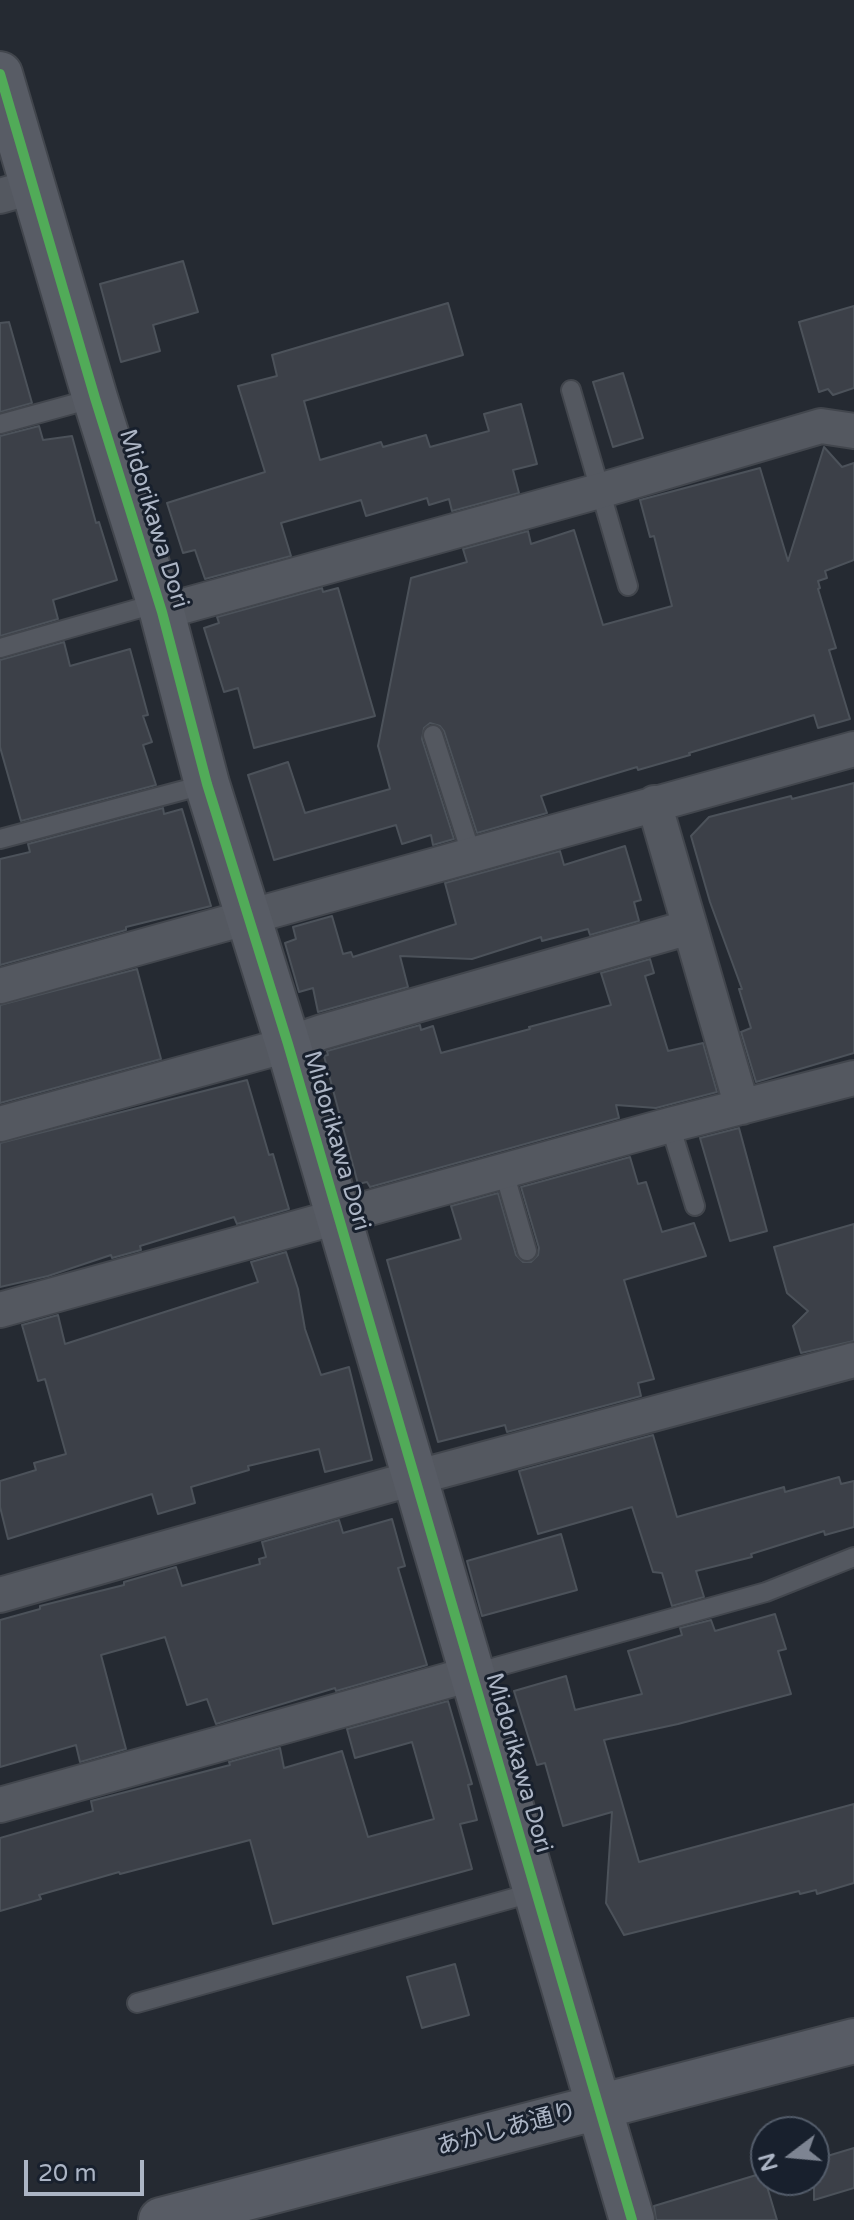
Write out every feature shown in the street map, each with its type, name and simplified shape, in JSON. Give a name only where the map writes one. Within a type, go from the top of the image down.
[{"type":"street","name":"Midorikawa Dori","points":[[0,74],[16,191],[95,398],[160,607],[207,784],[288,1044],[632,2220]]},
{"type":"street","points":[[160,607],[599,491],[821,426],[854,431]]},
{"type":"street","points":[[0,986],[854,749]]},
{"type":"street","points":[[654,803],[742,1107]]},
{"type":"street","points":[[0,1124],[690,927]]},
{"type":"street","points":[[0,1310],[670,1125],[854,1078]]},
{"type":"street","points":[[0,1595],[414,1478],[854,1360]]},
{"type":"street","points":[[0,1805],[471,1674]]},
{"type":"street","name":"あかしあ通り","points":[[161,2220],[854,2041]]},
{"type":"lane","points":[[571,390],[628,586]]},
{"type":"lane","points":[[0,424],[95,398]]},
{"type":"lane","points":[[0,648],[160,607]]},
{"type":"lane","points":[[433,735],[471,853]]},
{"type":"lane","points":[[0,839],[207,784]]},
{"type":"lane","points":[[670,1125],[695,1206]]},
{"type":"lane","points":[[504,1172],[527,1251]]},
{"type":"lane","points":[[471,1674],[766,1592],[854,1557]]},
{"type":"lane","points":[[137,2003],[535,1892]]},
{"type":"building","points":[[183,261],[198,312],[153,325],[160,351],[121,362],[100,284]]},
{"type":"building","points":[[448,303],[463,355],[304,401],[320,460],[381,442],[383,447],[426,435],[430,447],[489,431],[484,414],[521,404],[537,464],[513,470],[519,493],[452,511],[449,499],[429,505],[427,498],[366,516],[361,500],[281,523],[291,556],[205,579],[195,550],[183,553],[167,503],[265,472],[238,386],[277,376],[272,355]]},
{"type":"building","points":[[854,306],[854,388],[833,395],[828,389],[819,392],[799,322]]},
{"type":"building","points":[[9,322],[32,403],[0,412],[0,323]]},
{"type":"building","points":[[623,373],[643,438],[613,447],[593,382]]},
{"type":"building","points":[[39,426],[43,440],[72,436],[96,523],[99,522],[117,580],[53,600],[58,619],[0,636],[0,436]]},
{"type":"building","points":[[824,447],[842,467],[854,463],[854,560],[825,571],[827,578],[818,581],[836,648],[829,650],[850,719],[818,728],[814,715],[690,755],[638,770],[637,767],[541,796],[547,813],[477,833],[444,731],[430,723],[424,728],[422,739],[454,839],[433,845],[431,835],[402,844],[396,825],[274,860],[248,775],[288,762],[305,813],[390,789],[378,746],[411,578],[467,562],[463,549],[528,531],[531,544],[574,530],[603,625],[672,606],[654,536],[650,537],[640,500],[760,468],[788,561]]},
{"type":"building","points":[[322,588],[323,592],[338,588],[375,716],[254,748],[238,688],[224,692],[204,628],[219,623],[217,617]]},
{"type":"building","points":[[64,642],[70,666],[130,649],[148,715],[143,716],[152,742],[143,745],[156,785],[21,821],[0,747],[0,660]]},
{"type":"building","points":[[854,783],[854,1053],[756,1082],[741,1032],[751,1028],[739,989],[742,989],[710,902],[691,836],[709,817]]},
{"type":"building","points":[[163,808],[164,814],[182,809],[211,906],[126,927],[126,930],[0,965],[0,859],[30,852],[28,844]]},
{"type":"building","points":[[625,846],[641,900],[634,902],[639,921],[590,935],[588,929],[542,941],[541,937],[472,959],[400,956],[408,987],[318,1012],[313,988],[299,992],[285,943],[296,939],[293,927],[332,916],[343,954],[351,952],[353,957],[456,924],[445,883],[560,851],[564,865]]},
{"type":"building","points":[[650,959],[654,973],[645,976],[668,1051],[703,1043],[717,1092],[656,1108],[616,1105],[619,1118],[370,1187],[367,1182],[358,1184],[324,1056],[328,1055],[327,1051],[420,1025],[421,1030],[433,1026],[441,1053],[530,1029],[611,1005],[601,973]]},
{"type":"building","points":[[137,969],[161,1059],[0,1103],[0,1005]]},
{"type":"building","points":[[247,1080],[289,1209],[237,1224],[234,1217],[140,1246],[141,1250],[112,1258],[111,1255],[48,1276],[0,1287],[0,1143]]},
{"type":"building","points":[[739,1128],[767,1231],[730,1241],[700,1138]]},
{"type":"building","points":[[630,1157],[638,1184],[646,1182],[662,1232],[694,1223],[706,1256],[624,1280],[654,1379],[638,1383],[641,1396],[507,1432],[505,1425],[438,1442],[387,1260],[461,1239],[451,1206],[498,1193],[516,1255],[523,1262],[531,1262],[538,1255],[539,1248],[521,1187]]},
{"type":"building","points":[[854,1224],[854,1341],[801,1353],[793,1326],[808,1311],[787,1293],[774,1247]]},
{"type":"building","points":[[286,1252],[298,1289],[305,1329],[321,1375],[349,1367],[372,1460],[325,1472],[319,1449],[248,1466],[249,1470],[191,1487],[195,1503],[158,1514],[152,1494],[8,1539],[0,1507],[0,1481],[36,1470],[34,1463],[66,1454],[45,1379],[38,1381],[22,1325],[58,1315],[65,1344],[258,1282],[251,1262]]},
{"type":"building","points":[[653,1435],[677,1517],[784,1487],[785,1492],[839,1477],[841,1484],[854,1481],[854,1527],[825,1535],[824,1531],[751,1554],[752,1557],[696,1571],[704,1597],[672,1606],[662,1573],[653,1572],[632,1507],[538,1534],[519,1471]]},
{"type":"building","points":[[392,1519],[405,1566],[398,1568],[427,1665],[336,1691],[335,1688],[216,1724],[207,1699],[187,1705],[165,1637],[101,1655],[126,1749],[80,1762],[76,1745],[0,1767],[0,1620],[176,1567],[182,1586],[260,1564],[259,1559],[266,1557],[262,1542],[339,1520],[343,1533]]},
{"type":"building","points":[[561,1534],[577,1590],[482,1616],[467,1561]]},
{"type":"building","points":[[775,1614],[786,1649],[778,1651],[791,1694],[604,1740],[639,1862],[854,1804],[854,1883],[817,1894],[816,1890],[800,1894],[799,1891],[624,1935],[606,1903],[612,1812],[563,1826],[545,1763],[537,1765],[514,1691],[566,1676],[575,1710],[642,1694],[628,1651],[682,1635],[680,1628],[711,1620],[715,1631]]},
{"type":"building","points":[[448,1701],[472,1784],[468,1785],[477,1820],[460,1824],[472,1869],[273,1924],[250,1840],[119,1872],[39,1895],[41,1899],[0,1911],[0,1838],[93,1811],[91,1801],[230,1765],[229,1762],[280,1748],[284,1768],[342,1751],[368,1837],[434,1819],[412,1742],[355,1758],[347,1729]]},
{"type":"building","points":[[455,1964],[469,2015],[422,2028],[407,1977]]},
{"type":"building","points":[[854,2148],[854,2188],[830,2195],[830,2155]]},
{"type":"building","points":[[750,2177],[750,2196],[770,2196],[777,2220],[656,2220],[654,2206]]},
{"type":"cycle path","points":[[0,74],[95,398],[162,612],[207,784],[288,1044],[632,2220]]}]
